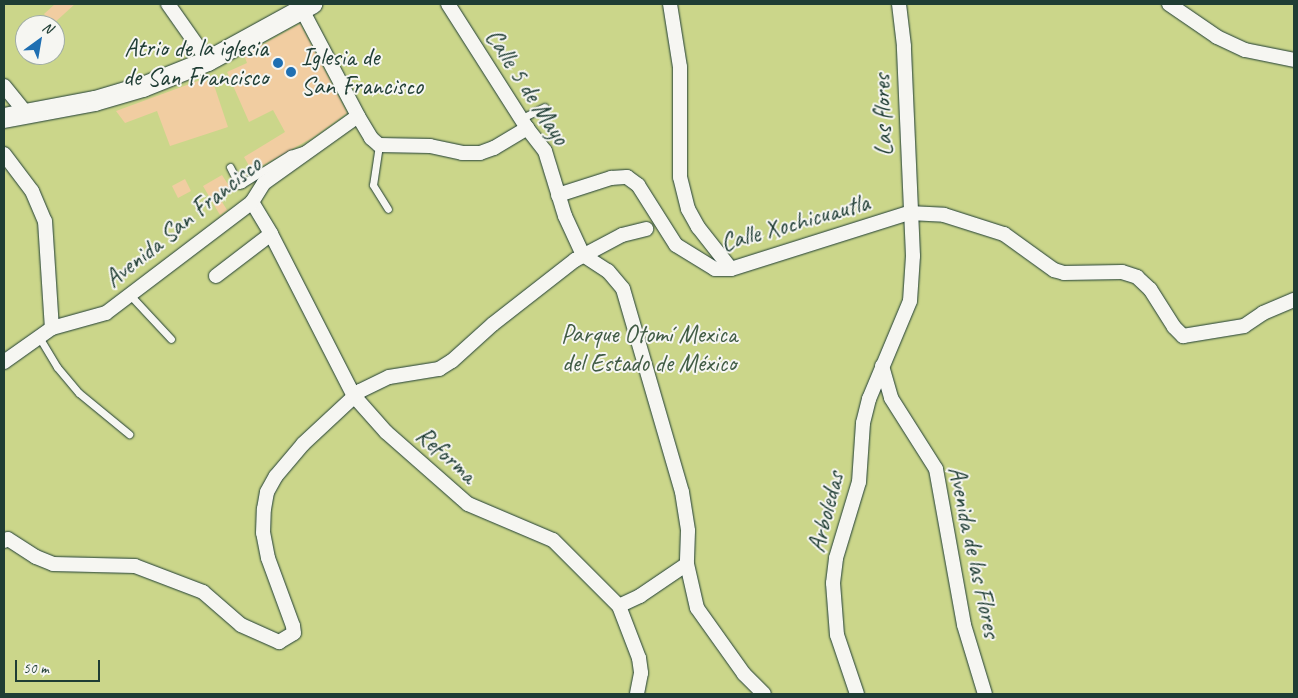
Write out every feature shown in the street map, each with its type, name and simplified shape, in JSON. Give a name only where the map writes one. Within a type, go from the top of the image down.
[{"type":"main road","points":[[4,118],[120,94],[208,61],[305,6]]},
{"type":"street","points":[[168,4],[208,61]]},
{"type":"street","name":"Calle 5 de Mayo","points":[[448,4],[524,123],[545,151],[558,195],[583,255]]},
{"type":"street","points":[[670,4],[678,40],[680,67],[680,177],[688,209],[698,227],[731,269]]},
{"type":"street","name":"Las flores","points":[[882,366],[910,301],[913,256],[909,214],[904,46],[899,4]]},
{"type":"street","points":[[1169,4],[1217,37],[1245,50],[1294,60]]},
{"type":"street","points":[[305,6],[358,116],[371,138],[379,145],[430,146],[462,154],[480,153],[494,148],[524,123]]},
{"type":"street","points":[[4,86],[26,113]]},
{"type":"street","name":"Avenida San Francisco","points":[[4,362],[38,336],[52,328],[106,314],[252,202],[264,183],[299,160],[310,148],[358,116]]},
{"type":"street","points":[[4,154],[32,191],[45,222],[52,328]]},
{"type":"street","name":"Calle Xochicuautla","points":[[558,195],[611,178],[627,177],[642,190],[676,245],[709,266],[731,269],[909,214],[944,215],[1004,234],[1054,270],[1064,273],[1122,272],[1137,277],[1150,290],[1174,327],[1183,336],[1244,326],[1263,313],[1294,300]]},
{"type":"street","name":"Reforma","points":[[252,202],[271,234],[354,396],[412,458],[468,504],[553,540],[619,606],[638,658],[641,673],[637,694]]},
{"type":"street","points":[[4,541],[8,539],[36,557],[53,564],[136,566],[203,592],[241,626],[279,642],[294,633],[265,541],[267,492],[276,476],[303,444],[354,396],[382,379],[439,369],[452,362],[493,324],[583,255],[622,235],[646,229]]},
{"type":"street","points":[[216,276],[271,234]]},
{"type":"street","points":[[583,255],[608,271],[623,289],[682,492],[688,530],[687,564],[697,608],[744,674],[764,694]]},
{"type":"street","name":"Arboledas","points":[[857,694],[848,671],[833,609],[833,583],[836,558],[859,482],[863,422],[882,366]]},
{"type":"street","name":"Avenida de las Flores","points":[[882,366],[891,398],[936,469],[964,625],[984,694]]},
{"type":"street","points":[[619,606],[648,591],[687,564]]},
{"type":"lane","points":[[524,123],[545,107]]},
{"type":"lane","points":[[379,145],[373,185],[388,209]]},
{"type":"lane","points":[[230,168],[239,185],[290,154],[310,148]]},
{"type":"lane","points":[[130,295],[171,339]]},
{"type":"lane","points":[[38,336],[57,367],[79,393],[129,434]]},
{"type":"green space","name":"Parque Otomí Mexica del Estado de México","points":[[4,4],[1294,4],[1294,694],[4,694]]},
{"type":"building","points":[[55,4],[75,4],[63,15],[44,14]]},
{"type":"building","name":"Iglesia de San Francisco","points":[[300,24],[347,113],[312,138],[252,171],[244,157],[285,132],[273,110],[249,122],[227,72],[247,63],[244,55]]},
{"type":"building","points":[[206,78],[208,84],[213,82],[228,127],[170,146],[157,111],[125,123],[116,111]]},
{"type":"building","points":[[222,175],[231,189],[219,197],[227,210],[220,215],[203,186]]},
{"type":"building","points":[[185,179],[191,191],[178,198],[172,186]]},
{"type":"place","name":"Atrio de la iglesia de San Francisco","points":[[278,63]]},
{"type":"place","name":"Iglesia de San Francisco","points":[[291,72]]}]
